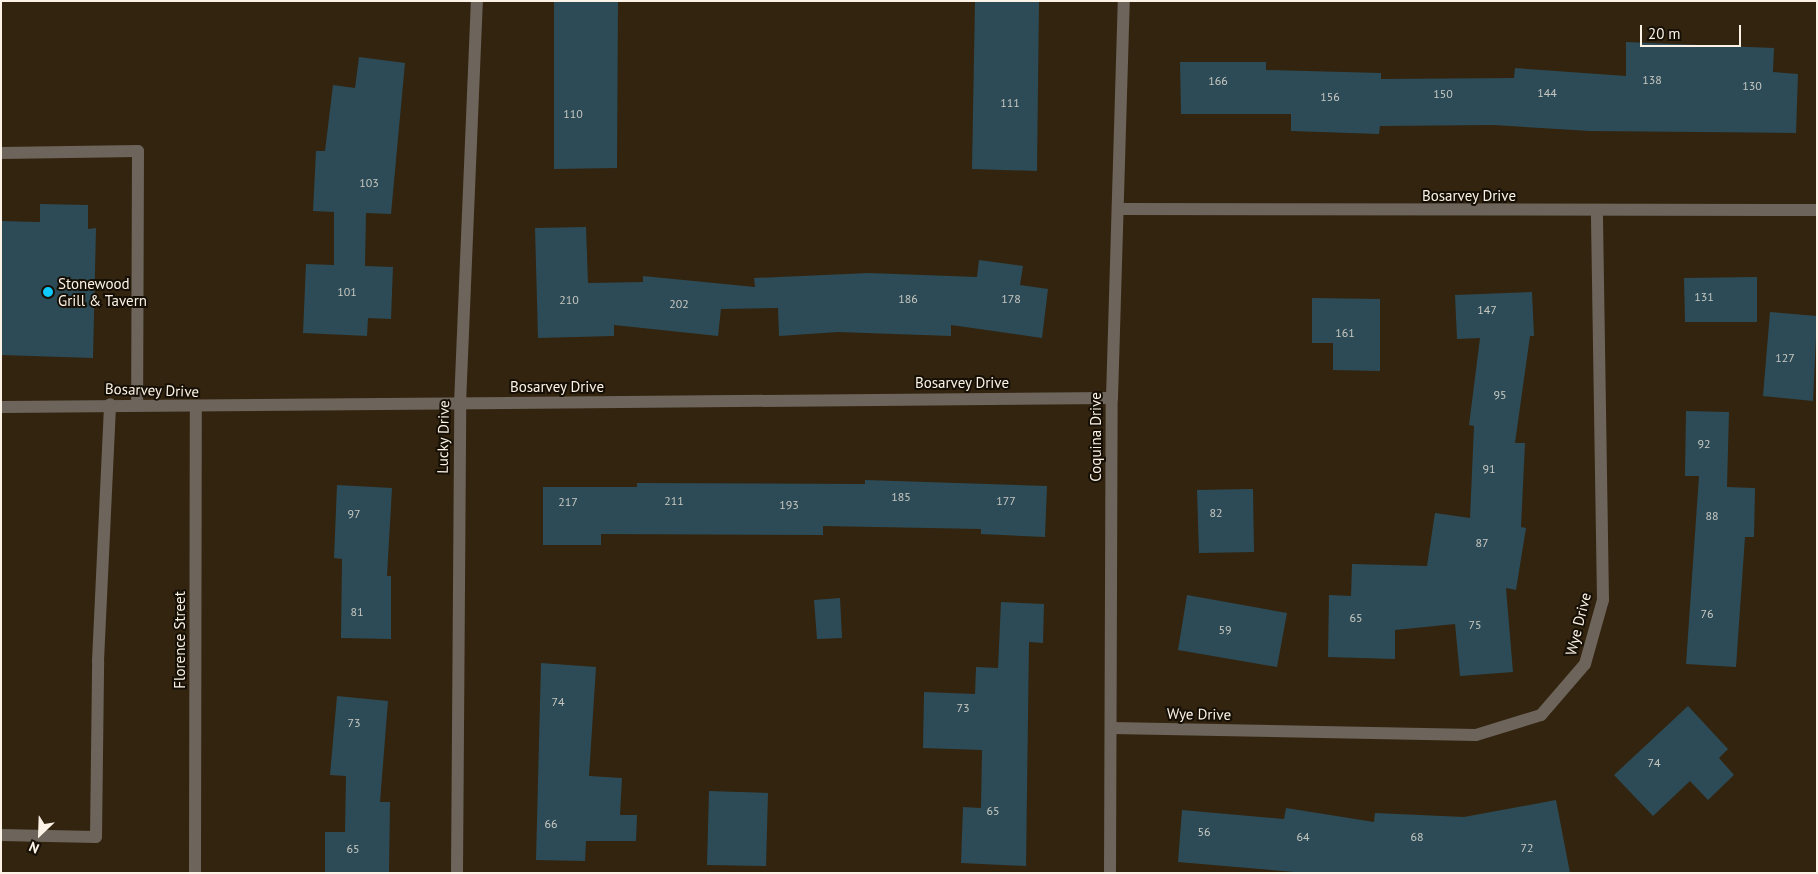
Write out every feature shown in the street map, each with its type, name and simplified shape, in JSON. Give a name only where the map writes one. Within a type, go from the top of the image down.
[{"type":"street","name":"Lucky Drive","points":[[457,873],[460,404],[477,1]]},
{"type":"street","name":"Coquina Drive","points":[[1110,873],[1112,398],[1120,209],[1124,1]]},
{"type":"street","points":[[1,153],[138,150],[137,405]]},
{"type":"street","name":"Bosarvey Drive","points":[[1120,209],[1597,213],[1817,210]]},
{"type":"street","name":"Wye Drive","points":[[1112,728],[1476,735],[1542,714],[1585,664],[1603,600],[1597,213]]},
{"type":"street","name":"Bosarvey Drive","points":[[1,407],[110,404],[196,408],[1112,398]]},
{"type":"street","points":[[1,834],[96,837],[98,661],[110,404]]},
{"type":"street","name":"Florence Street","points":[[195,873],[196,408]]},
{"type":"building","points":[[554,1],[618,1],[617,168],[554,169]]},
{"type":"building","points":[[975,1],[1039,1],[1037,171],[972,169]]},
{"type":"building","points":[[1626,42],[1774,48],[1773,72],[1798,74],[1796,133],[1590,131],[1494,125],[1380,126],[1379,134],[1291,131],[1291,114],[1181,114],[1180,62],[1266,62],[1266,70],[1381,73],[1381,79],[1514,78],[1515,68],[1626,76]]},
{"type":"building","points":[[359,57],[405,63],[391,214],[366,213],[365,266],[393,267],[391,319],[368,318],[367,336],[303,333],[306,264],[334,265],[334,212],[313,211],[316,151],[325,151],[333,85],[355,88]]},
{"type":"building","name":"Stonewood Grill & Tavern","points":[[40,204],[88,205],[88,229],[96,228],[93,358],[1,355],[1,221],[40,222]]},
{"type":"building","points":[[586,227],[588,283],[643,282],[643,276],[755,287],[754,278],[869,273],[977,277],[979,260],[1023,266],[1020,285],[1048,289],[1042,338],[951,325],[951,336],[838,332],[779,336],[778,308],[721,309],[718,336],[614,325],[614,336],[538,338],[535,228]]},
{"type":"building","points":[[1757,277],[1757,322],[1685,322],[1684,278]]},
{"type":"building","points":[[1532,292],[1534,336],[1530,336],[1515,443],[1525,443],[1521,527],[1526,528],[1516,590],[1506,588],[1513,672],[1460,676],[1455,624],[1395,630],[1395,659],[1328,657],[1329,595],[1351,596],[1352,564],[1427,566],[1435,513],[1470,518],[1474,426],[1469,425],[1480,338],[1457,339],[1455,295]]},
{"type":"building","points":[[1312,298],[1380,299],[1380,371],[1333,370],[1333,343],[1312,343]]},
{"type":"building","points":[[1770,312],[1817,316],[1813,401],[1763,396]]},
{"type":"building","points":[[1686,411],[1729,412],[1727,487],[1755,488],[1754,537],[1745,537],[1736,667],[1686,664],[1699,476],[1685,476]]},
{"type":"building","points":[[865,480],[1047,486],[1045,537],[981,534],[981,529],[823,526],[823,535],[601,534],[601,545],[543,545],[543,487],[637,487],[637,483],[865,484]]},
{"type":"building","points":[[337,485],[392,488],[387,576],[391,576],[391,639],[341,638],[342,559],[334,558]]},
{"type":"building","points":[[1253,489],[1254,552],[1199,553],[1197,490]]},
{"type":"building","points":[[1187,595],[1287,613],[1277,667],[1178,650]]},
{"type":"building","points":[[840,598],[842,638],[817,639],[814,600]]},
{"type":"building","points":[[1001,602],[1044,604],[1043,643],[1029,642],[1026,866],[961,863],[963,807],[981,808],[982,750],[923,748],[924,692],[975,694],[976,667],[998,668]]},
{"type":"building","points":[[541,663],[596,667],[589,776],[622,778],[620,815],[637,815],[636,841],[586,841],[585,861],[536,860]]},
{"type":"building","points":[[337,696],[388,701],[380,802],[390,802],[389,873],[325,873],[325,832],[345,832],[346,776],[330,775]]},
{"type":"building","points":[[1688,706],[1728,749],[1719,758],[1734,775],[1708,800],[1690,781],[1653,816],[1614,775]]},
{"type":"building","points":[[709,791],[768,793],[766,866],[707,865]]},
{"type":"building","points":[[1556,800],[1570,873],[1306,873],[1178,862],[1182,810],[1284,819],[1286,808],[1374,822],[1375,813],[1464,817]]},
{"type":"place","name":"Stonewood Grill & Tavern","points":[[48,292]]}]
